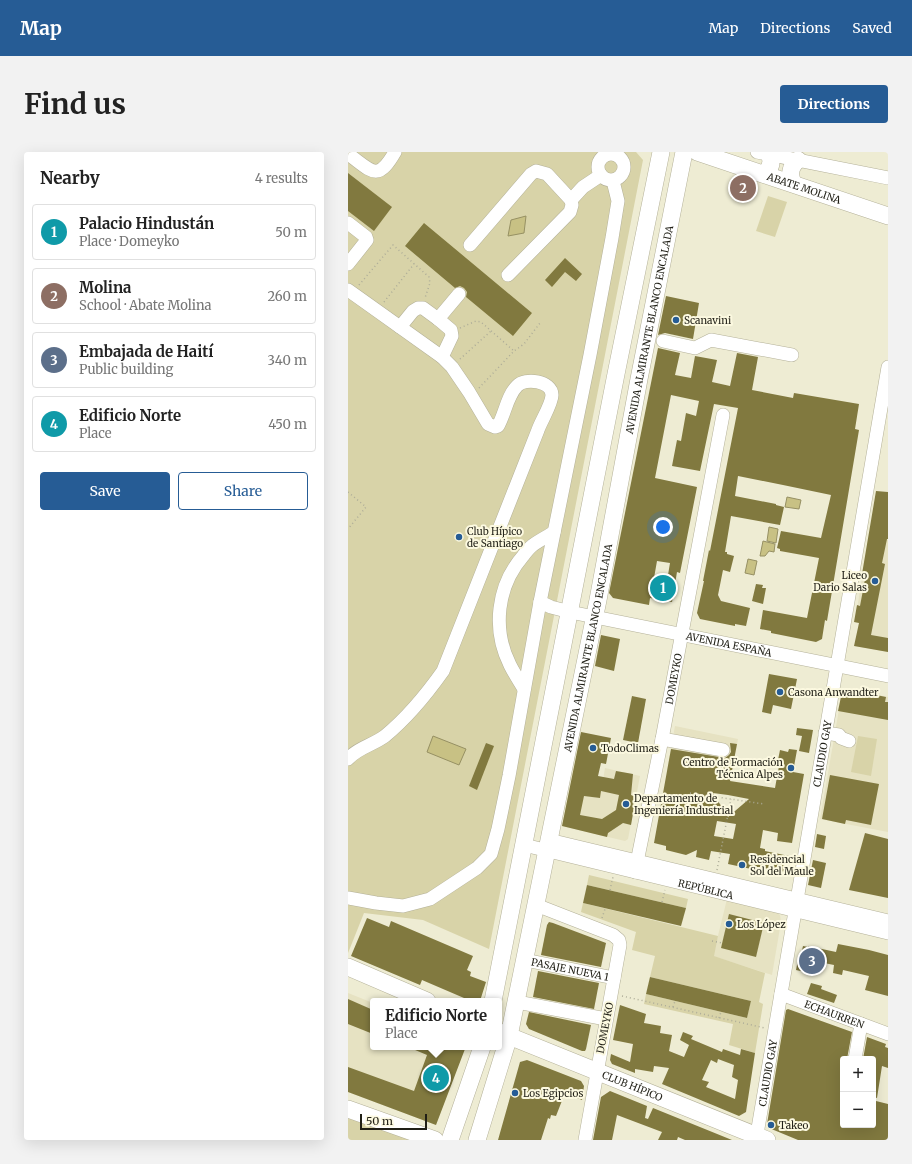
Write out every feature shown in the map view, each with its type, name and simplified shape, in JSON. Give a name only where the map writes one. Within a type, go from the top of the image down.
[{"type":"main road","points":[[649,152],[656,170]]},
{"type":"main road","points":[[494,998],[656,170],[661,152]]},
{"type":"main road","name":"AVENIDA ALMIRANTE BLANCO ENCALADA","points":[[504,1033],[516,1002],[525,960],[594,617],[639,379],[654,340],[684,152]]},
{"type":"main road","name":"ABATE MOLINA","points":[[697,152],[888,216]]},
{"type":"main road","points":[[763,153],[772,160],[772,164],[768,172],[764,174]]},
{"type":"main road","points":[[793,183],[790,172],[793,165],[798,160]]},
{"type":"main road","points":[[616,374],[639,379]]},
{"type":"main road","points":[[348,967],[420,998]]},
{"type":"main road","name":"CLUB HÍPICO","points":[[504,1033],[760,1139]]},
{"type":"main road","points":[[450,1140],[481,1050]]},
{"type":"main road","name":"AVENIDA ALMIRANTE BLANCO ENCALADA","points":[[477,1140],[500,1050]]},
{"type":"main road","points":[[348,1109],[435,1140]]},
{"type":"street","points":[[348,154],[375,172],[380,171],[386,165],[395,152]]},
{"type":"street","points":[[763,153],[888,178]]},
{"type":"street","points":[[610,154],[615,155],[623,161],[624,171],[622,176],[613,181],[608,180],[601,175],[598,169],[597,156],[610,154]]},
{"type":"street","points":[[470,245],[531,174],[536,171],[547,174],[570,200],[572,205],[570,212],[508,275]]},
{"type":"street","points":[[570,200],[601,175]]},
{"type":"street","points":[[348,898],[403,906],[430,899],[478,868],[491,854],[509,776],[540,602],[612,238],[618,201],[613,181]]},
{"type":"street","points":[[348,223],[366,237],[367,240],[348,264]]},
{"type":"street","points":[[348,759],[352,754],[384,736],[409,714],[443,671],[552,397],[550,389],[542,384],[531,381],[522,382],[512,391],[498,426],[495,427],[488,424],[456,374],[442,357],[400,326],[354,287]]},
{"type":"street","points":[[443,323],[459,294]]},
{"type":"street","points":[[400,326],[413,311],[418,308],[423,308],[426,310],[451,330],[452,336],[442,357]]},
{"type":"street","points":[[654,340],[695,348],[711,340],[792,355]]},
{"type":"street","name":"CLAUDIO GAY","points":[[760,1139],[781,994],[888,367]]},
{"type":"street","name":"DOMEYKO","points":[[636,867],[662,739],[723,415]]},
{"type":"street","points":[[524,689],[509,664],[501,640],[498,617],[502,595],[508,576],[518,562],[533,545],[554,532]]},
{"type":"street","name":"AVENIDA ESPAÑA","points":[[540,602],[551,607],[570,612],[888,676]]},
{"type":"street","points":[[825,732],[839,735],[841,738],[849,741]]},
{"type":"street","points":[[662,739],[723,750]]},
{"type":"street","name":"REPÚBLICA","points":[[524,845],[548,846],[796,905],[888,921]]},
{"type":"street","name":"REPÚBLICA","points":[[636,867],[715,880],[888,933]]},
{"type":"street","name":"DOMEYKO","points":[[536,905],[613,935],[618,940],[620,945],[585,1140]]},
{"type":"street","name":"PASAJE NUEVA 1","points":[[525,960],[614,978]]},
{"type":"street","name":"ECHAURREN","points":[[781,994],[888,1034]]},
{"type":"street","points":[[516,1002],[606,1019]]},
{"type":"street","points":[[856,1056],[861,1024]]},
{"type":"path","points":[[354,287],[393,245],[429,277],[430,283],[425,298],[426,310]]},
{"type":"path","points":[[384,302],[414,264]]},
{"type":"path","points":[[443,323],[461,328],[476,321],[480,322],[514,351]]},
{"type":"path","points":[[474,392],[514,351],[524,344],[540,323]]},
{"type":"path","points":[[460,360],[492,331]]},
{"type":"path","points":[[348,492],[366,507],[348,529]]},
{"type":"path","points":[[690,793],[764,804]]},
{"type":"path","points":[[715,880],[731,799]]},
{"type":"path","points":[[610,890],[612,881]]},
{"type":"path","points":[[662,902],[664,894]]},
{"type":"path","points":[[602,920],[605,909]]},
{"type":"path","points":[[712,941],[722,943]]},
{"type":"path","points":[[622,996],[759,1027]]},
{"type":"path","points":[[673,1007],[675,1001]]},
{"type":"path","points":[[719,1018],[721,1012]]},
{"type":"shaded area","name":"Club Hípico de Santiago","points":[[348,152],[636,152],[643,160],[489,949],[423,920],[364,913],[348,953]]},
{"type":"shaded area","points":[[768,196],[787,202],[775,237],[756,231]]},
{"type":"shaded area","points":[[526,216],[524,233],[508,236],[511,220]]},
{"type":"shaded area","points":[[787,497],[801,500],[799,509],[785,507]]},
{"type":"shaded area","points":[[769,527],[778,529],[776,543],[767,541]]},
{"type":"shaded area","name":"Liceo Dario Salas","points":[[869,533],[888,540],[888,652],[855,646],[859,623],[855,622]]},
{"type":"shaded area","points":[[763,541],[775,544],[774,552],[769,551],[765,556],[760,556]]},
{"type":"shaded area","points":[[748,559],[757,561],[754,575],[745,573]]},
{"type":"shaded area","points":[[847,689],[888,697],[888,832],[820,819],[842,692]]},
{"type":"shaded area","points":[[675,726],[738,739],[730,781],[667,770]]},
{"type":"shaded area","points":[[433,736],[466,749],[459,765],[427,752]]},
{"type":"shaded area","points":[[858,736],[877,739],[871,776],[851,772]]},
{"type":"shaded area","name":"Departamento de Ingeniería Industrial","points":[[605,768],[640,776],[628,839],[625,841],[562,826],[569,793],[600,798]]},
{"type":"shaded area","points":[[589,875],[688,899],[686,908],[587,885]]},
{"type":"shaded area","points":[[727,899],[778,913],[780,915],[781,922],[772,975],[713,956]]},
{"type":"shaded area","points":[[583,903],[718,936],[714,956],[765,973],[759,1002],[763,1004],[755,1053],[729,1045],[733,1024],[644,1004],[646,994],[747,1018],[751,1001],[650,977],[655,956],[632,950],[636,932],[581,912]]},
{"type":"shaded area","points":[[348,993],[370,1002],[370,1050],[464,1050],[436,1125],[348,1092]]},
{"type":"shaded area","points":[[348,1112],[424,1140],[348,1140]]},
{"type":"building","points":[[348,173],[392,207],[374,231],[348,211]]},
{"type":"building","points":[[424,223],[532,313],[513,336],[466,297],[467,292],[464,288],[460,286],[455,288],[405,246]]},
{"type":"building","points":[[565,258],[582,274],[576,281],[565,272],[552,287],[545,280]]},
{"type":"building","name":"Scanavini","points":[[666,296],[699,303],[693,339],[665,333],[658,335]]},
{"type":"building","points":[[658,348],[680,353],[675,375],[691,378],[695,356],[717,360],[712,382],[730,386],[737,353],[758,357],[752,390],[793,398],[794,393],[859,404],[855,429],[859,430],[827,621],[825,620],[822,639],[816,642],[771,633],[771,631],[760,629],[763,610],[807,618],[819,558],[780,551],[780,549],[777,548],[781,531],[821,538],[831,495],[783,485],[738,476],[735,496],[784,507],[780,525],[731,516],[725,552],[734,556],[730,572],[723,570],[718,595],[721,601],[750,608],[746,626],[735,624],[735,626],[700,619],[697,613],[738,408],[714,404],[700,471],[672,466],[677,440],[681,441],[686,413],[696,416],[699,401],[671,395],[655,478],[697,487],[680,573],[677,572],[672,602],[650,598],[649,605],[613,598],[609,593]],"holes":[[[657,561],[670,563],[667,581],[654,578]]]},
{"type":"building","name":"Liceo Dario Salas","points":[[876,491],[888,492],[888,539],[882,563],[885,564],[871,635],[888,638],[888,652],[854,646],[859,623],[854,622],[857,605],[860,606],[866,574],[862,574]]},
{"type":"building","points":[[756,584],[763,585],[762,588],[766,588],[763,604],[752,601]]},
{"type":"building","points":[[601,635],[620,639],[614,671],[595,666]]},
{"type":"building","name":"Casona Anwandter","points":[[769,674],[797,679],[791,709],[773,705],[771,714],[762,712]]},
{"type":"building","points":[[847,689],[886,697],[885,702],[888,702],[888,720],[838,711],[842,692]]},
{"type":"building","points":[[632,696],[646,699],[638,743],[623,740]]},
{"type":"building","points":[[797,728],[813,730],[809,753],[799,751],[802,736],[796,735]]},
{"type":"building","points":[[581,732],[611,738],[606,764],[601,763],[598,776],[614,779],[616,771],[633,774],[631,795],[636,797],[631,825],[623,823],[608,833],[607,837],[562,826]],"holes":[[[601,791],[619,795],[616,810],[602,819],[580,815],[584,796],[600,798]]]},
{"type":"building","points":[[486,743],[494,746],[477,790],[469,786]]},
{"type":"building","points":[[730,743],[737,744],[730,781],[775,788],[780,750],[788,752],[789,749],[797,750],[793,772],[804,774],[792,843],[777,841],[778,833],[763,830],[760,848],[765,849],[765,851],[789,856],[786,872],[757,867],[756,870],[728,864],[730,854],[711,851],[709,860],[696,857],[697,850],[686,855],[666,850],[666,846],[654,843],[671,749],[725,758],[731,752]],"holes":[[[713,793],[728,795],[749,799],[728,817]],[[717,821],[736,824],[733,839],[714,836]]]},
{"type":"building","points":[[830,775],[879,784],[871,825],[846,820],[845,824],[822,819]]},
{"type":"building","points":[[865,833],[888,839],[888,898],[849,890]]},
{"type":"building","points":[[817,834],[826,836],[824,849],[815,847]]},
{"type":"building","points":[[813,860],[826,863],[821,888],[808,885]]},
{"type":"building","points":[[587,885],[686,908],[681,926],[583,903]]},
{"type":"building","points":[[729,914],[764,923],[756,957],[721,948]]},
{"type":"building","points":[[367,918],[389,927],[391,921],[473,956],[467,970],[471,972],[470,976],[486,982],[481,998],[464,998],[422,980],[420,985],[351,956]]},
{"type":"building","points":[[549,922],[606,943],[601,967],[541,955],[547,925]]},
{"type":"building","points":[[838,944],[888,955],[888,996],[865,990],[869,976],[843,970],[842,975],[833,973],[834,965],[819,962],[819,967],[806,965],[805,972],[796,970],[799,955],[801,955],[803,946],[836,952]]},
{"type":"building","points":[[538,971],[599,983],[594,1009],[533,997]]},
{"type":"building","points":[[650,977],[751,1001],[747,1018],[646,994]]},
{"type":"building","points":[[811,983],[822,986],[821,989],[837,995],[834,1003],[807,994]]},
{"type":"building","points":[[348,999],[370,1009],[370,1033],[348,1024]]},
{"type":"building","points":[[620,1005],[646,1014],[644,1023],[661,1026],[660,1033],[672,1035],[669,1051],[684,1057],[689,1045],[680,1040],[683,1032],[693,1036],[691,1039],[722,1052],[723,1049],[740,1055],[741,1049],[755,1053],[746,1112],[739,1116],[662,1084],[669,1068],[654,1066],[653,1072],[635,1069],[635,1073],[612,1064],[610,1060],[611,1054],[630,1062],[633,1044],[613,1040]],"holes":[[[718,1059],[734,1065],[732,1077],[738,1080],[735,1099],[706,1087],[709,1082],[702,1080],[711,1060],[717,1063]]]},
{"type":"building","points":[[788,1009],[852,1032],[848,1056],[840,1056],[840,1128],[876,1128],[876,1101],[888,1104],[888,1140],[798,1140],[769,1128],[767,1124],[786,1010]]},
{"type":"building","points":[[529,1012],[591,1025],[585,1051],[529,1029],[526,1024]]},
{"type":"building","points":[[867,1037],[886,1044],[885,1047],[888,1048],[888,1068],[882,1066],[877,1098],[876,1056],[864,1056]]},
{"type":"building","points":[[415,1050],[465,1050],[436,1125],[348,1092],[348,1067],[414,1091],[427,1055]]},
{"type":"building","points":[[527,1060],[581,1081],[584,1086],[582,1100],[565,1093],[556,1116],[551,1115],[550,1119],[548,1118],[541,1140],[498,1140],[520,1062]]},
{"type":"building","points":[[610,1091],[647,1106],[645,1118],[648,1119],[653,1108],[732,1140],[685,1140],[678,1137],[677,1140],[658,1140],[662,1132],[617,1115],[612,1140],[593,1140],[601,1097]]},
{"type":"place","name":"Molina","points":[[743,188]]},
{"type":"place","name":"Scanavini","points":[[676,320]]},
{"type":"place","name":"Club Hípico de Santiago","points":[[459,537]]},
{"type":"place","name":"Liceo Dario Salas","points":[[875,581]]},
{"type":"place","name":"Palacio Hindustán","points":[[663,588]]},
{"type":"place","name":"Casona Anwandter","points":[[780,692]]},
{"type":"place","name":"TodoClimas","points":[[593,748]]},
{"type":"place","name":"Centro de Formación Técnica Alpes","points":[[791,768]]},
{"type":"place","name":"Departamento de Ingeniería Industrial","points":[[626,804]]},
{"type":"place","name":"Residencial Sol del Maule","points":[[742,865]]},
{"type":"place","name":"Los López","points":[[729,924]]},
{"type":"place","name":"Embajada de Haití","points":[[812,961]]},
{"type":"place","name":"Edificio Norte","points":[[436,1078]]},
{"type":"place","name":"Los Egipcios","points":[[515,1093]]},
{"type":"place","name":"Takeo","points":[[771,1125]]}]
